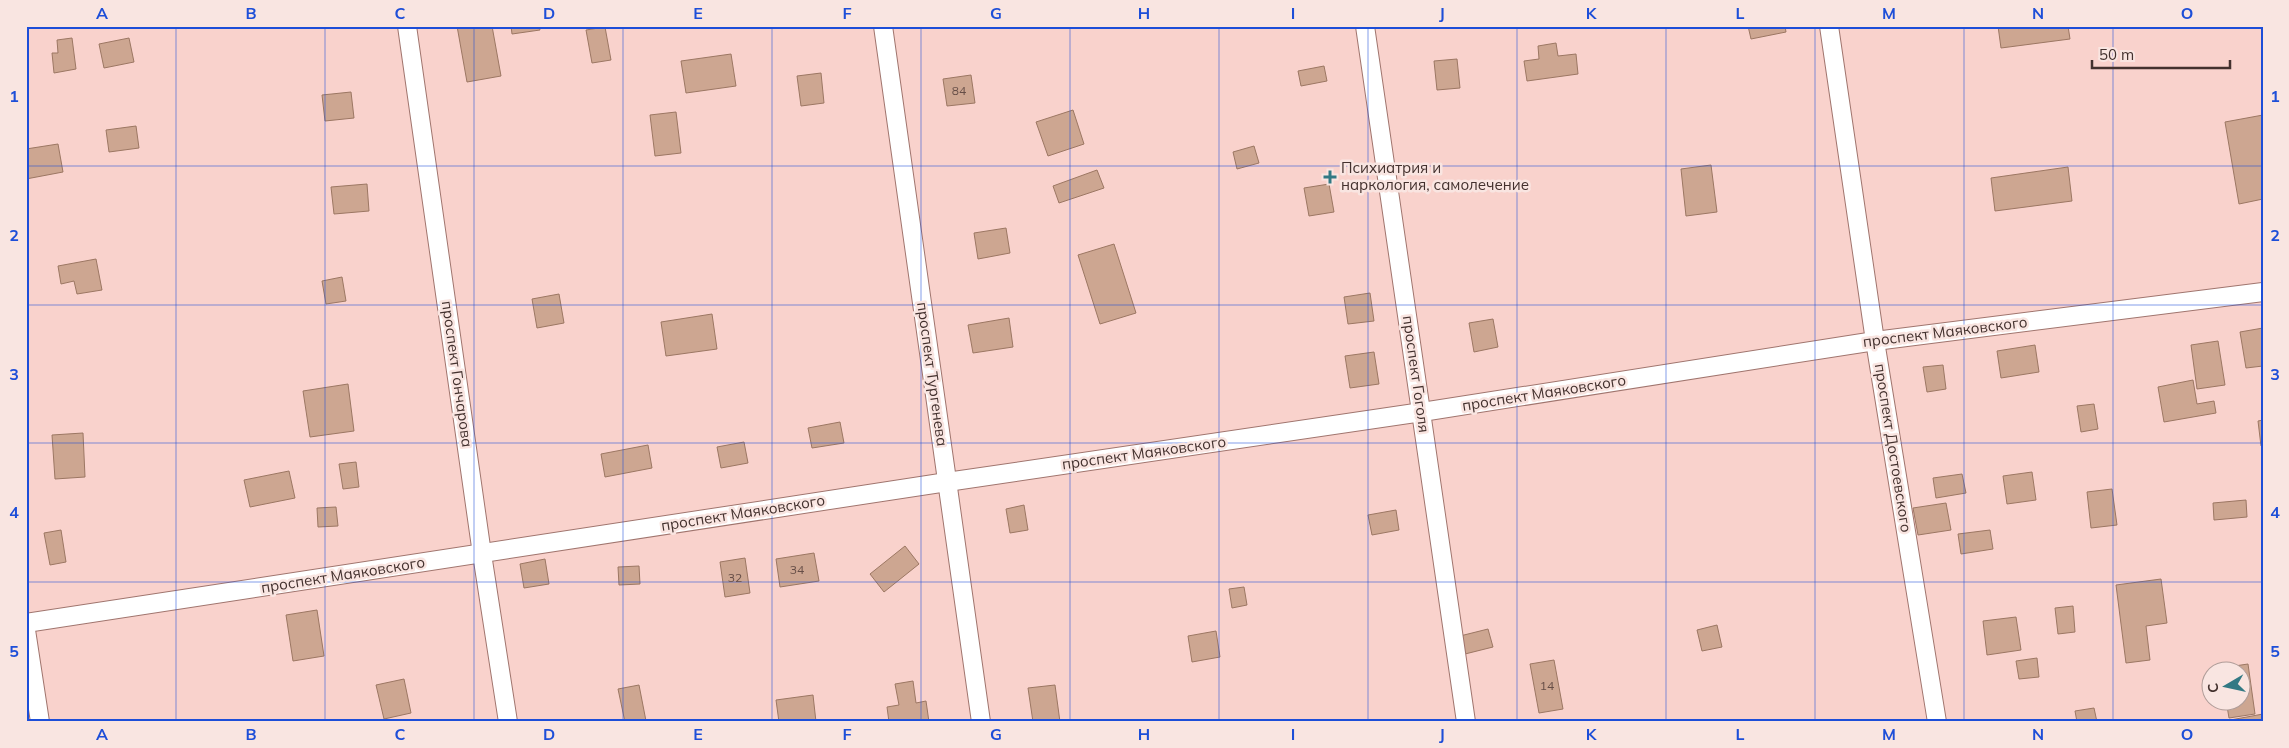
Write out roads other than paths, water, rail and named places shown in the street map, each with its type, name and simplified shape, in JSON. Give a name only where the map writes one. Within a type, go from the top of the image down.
[{"type":"street","name":"проспект Гончарова","points":[[407,26],[482,554],[508,722]]},
{"type":"street","name":"проспект Тургенева","points":[[884,26],[981,722]]},
{"type":"street","name":"проспект Гоголя","points":[[1365,26],[1466,722]]},
{"type":"street","name":"проспект Достоевского","points":[[1830,26],[1875,341],[1936,722]]},
{"type":"street","name":"проспект Маяковского","points":[[26,623],[947,482],[1422,412],[1875,341],[2263,292]]},
{"type":"street","points":[[26,630],[40,722]]},
{"type":"place","name":"Психиатрия и наркология, самолечение","points":[[1330,177]]}]
